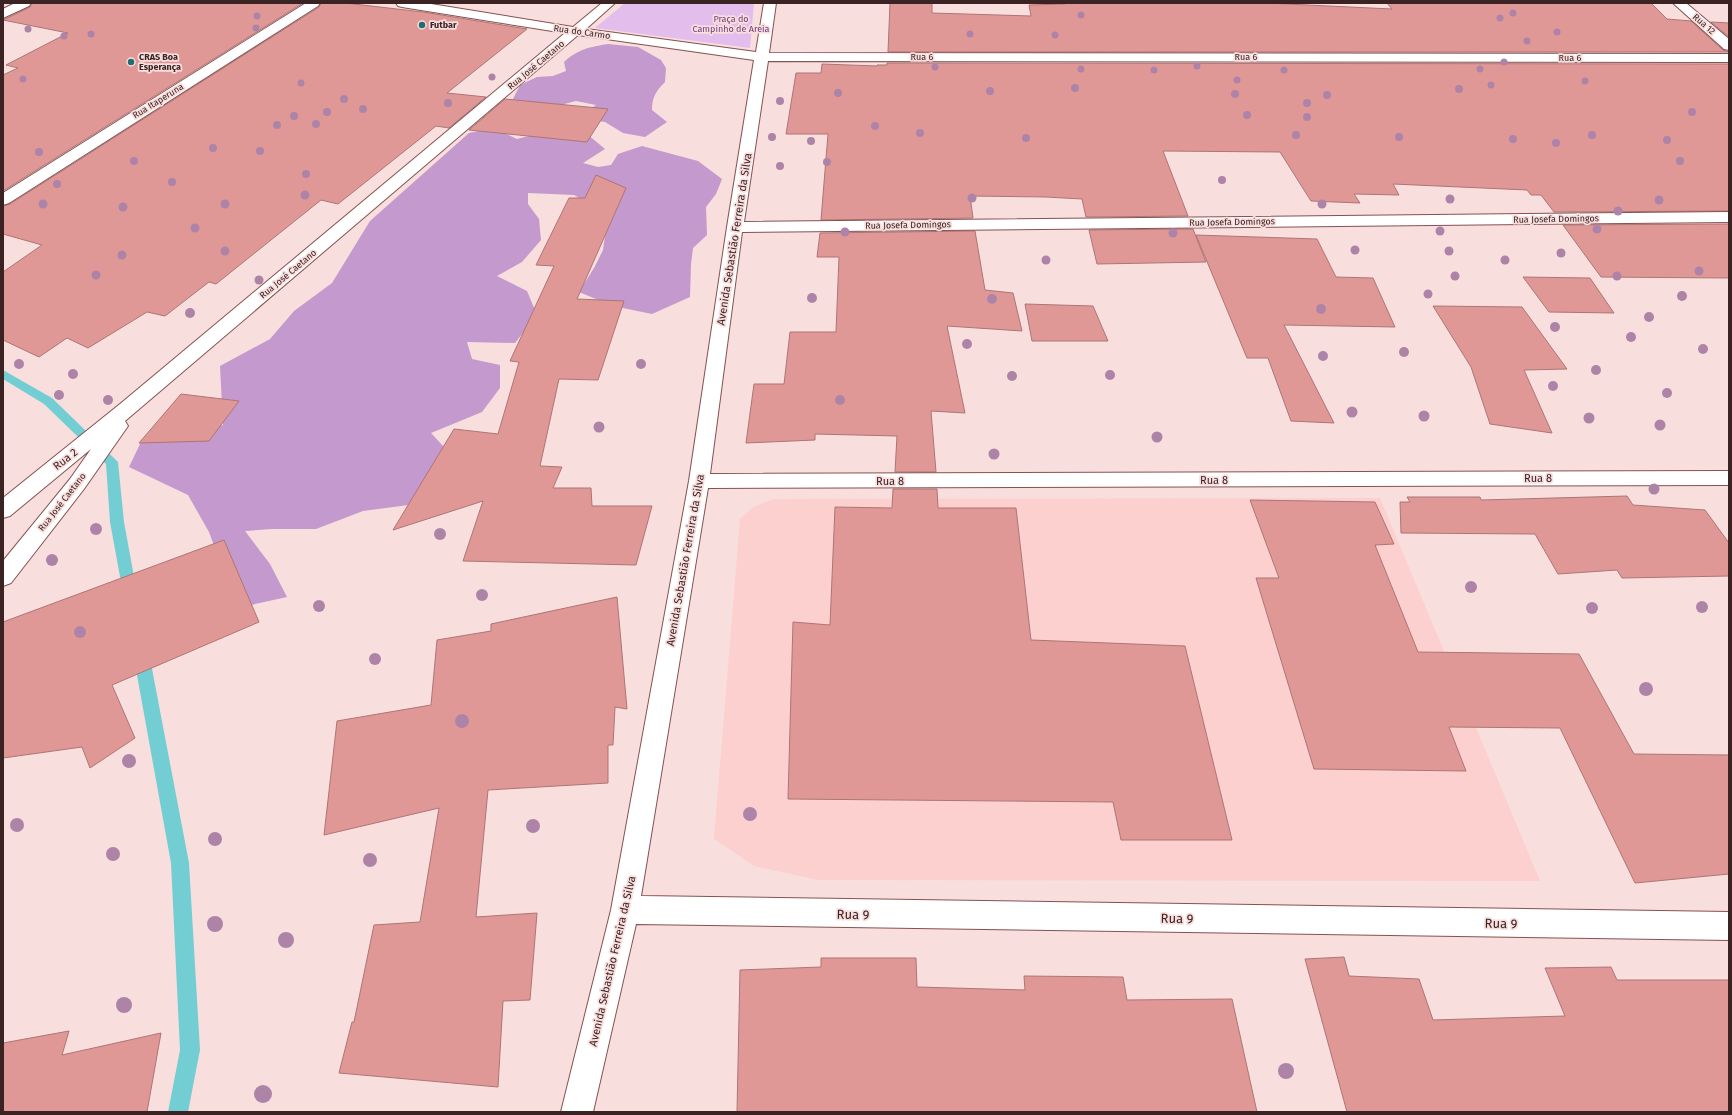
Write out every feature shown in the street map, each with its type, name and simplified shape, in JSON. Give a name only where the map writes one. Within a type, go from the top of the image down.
[{"type":"street","points":[[3,14],[25,3]]},
{"type":"street","name":"Rua Itaperuna","points":[[3,200],[314,3]]},
{"type":"street","name":"Rua do Carmo","points":[[402,3],[576,31],[762,57]]},
{"type":"street","name":"Rua José Caetano","points":[[3,577],[77,484],[109,431],[128,409],[609,3]]},
{"type":"street","name":"Avenida Sebastião Ferreira da Silva","points":[[577,1112],[625,910],[699,481],[735,227],[770,3]]},
{"type":"street","name":"Rua 12","points":[[1679,3],[1729,46]]},
{"type":"street","name":"Rua 6","points":[[762,57],[1729,58]]},
{"type":"street","name":"Rua Josefa Domingos","points":[[735,227],[1729,217]]},
{"type":"street","name":"Rua 2","points":[[3,510],[41,478],[109,431]]},
{"type":"street","name":"Rua 8","points":[[699,481],[1729,478]]},
{"type":"street","name":"Rua 9","points":[[625,910],[1729,926]]},
{"type":"shaded area","points":[[608,44],[638,47],[661,60],[666,68],[665,82],[655,94],[652,110],[667,122],[645,137],[623,133],[605,122],[578,118],[596,105],[576,101],[545,109],[510,105],[520,85],[537,77],[553,76],[566,71],[564,62],[574,54],[579,51]]},
{"type":"shaded area","points":[[494,128],[517,139],[548,131],[587,134],[605,149],[583,163],[598,167],[611,165],[618,154],[642,146],[698,161],[722,179],[716,194],[706,207],[707,235],[693,248],[690,297],[652,314],[613,306],[579,292],[603,250],[608,214],[574,195],[528,193],[528,204],[539,219],[541,240],[522,262],[497,276],[527,291],[537,315],[515,343],[467,342],[472,359],[500,365],[500,388],[482,412],[431,433],[443,446],[441,474],[416,504],[363,511],[316,529],[272,529],[245,531],[270,564],[287,597],[251,605],[219,559],[209,532],[188,495],[129,467],[141,442],[223,425],[220,366],[270,339],[294,311],[332,283],[370,221],[469,133]]},
{"type":"shaded area","points":[[1380,498],[1540,881],[818,880],[754,866],[714,839],[740,519],[753,507],[773,499]]},
{"type":"green space","name":"Praça do Campinho de Areia","points":[[625,3],[754,3],[750,48],[595,28]]},
{"type":"building","points":[[32,3],[303,3],[3,191],[3,75],[18,68],[6,65],[68,33],[3,20],[30,7]]},
{"type":"building","points":[[321,3],[345,3],[423,12],[527,29],[447,93],[486,97],[449,128],[436,126],[338,204],[321,200],[216,284],[209,282],[165,316],[147,312],[88,348],[67,338],[39,357],[3,340],[3,272],[42,245],[3,234],[3,206],[10,204],[319,7]]},
{"type":"building","points":[[890,3],[932,3],[932,13],[1031,16],[1029,5],[1065,3],[1266,3],[1392,9],[1387,3],[1651,3],[1667,19],[1691,21],[1723,50],[1729,52],[888,52]]},
{"type":"building","points":[[1711,22],[1729,23],[1729,37]]},
{"type":"building","points":[[887,63],[1729,64],[1729,211],[1554,212],[1541,195],[1531,195],[1527,190],[1393,184],[1399,195],[1354,194],[1360,203],[1311,201],[1280,152],[1163,151],[1188,216],[1086,217],[1082,199],[970,196],[973,218],[821,220],[828,134],[786,134],[796,73],[821,73],[822,64],[877,66],[887,65]]},
{"type":"building","points":[[505,99],[608,109],[587,142],[469,130]]},
{"type":"building","points":[[596,175],[626,188],[577,299],[624,301],[598,380],[559,379],[540,466],[562,467],[553,488],[591,488],[592,506],[652,506],[636,565],[463,561],[483,501],[393,530],[454,429],[498,434],[519,362],[510,361],[554,266],[536,265],[569,198],[585,198]]},
{"type":"building","points":[[1729,224],[1729,278],[1601,277],[1563,225]]},
{"type":"building","points":[[1193,229],[1206,262],[1097,264],[1089,230]]},
{"type":"building","points":[[975,231],[985,290],[1013,293],[1022,331],[947,326],[965,413],[931,411],[936,472],[895,472],[897,436],[815,434],[815,440],[746,443],[754,384],[784,384],[790,332],[836,332],[839,257],[817,257],[820,233]]},
{"type":"building","points":[[1196,235],[1317,239],[1336,277],[1373,278],[1395,327],[1284,325],[1334,423],[1291,421],[1268,358],[1247,358]]},
{"type":"building","points":[[1523,277],[1590,278],[1614,313],[1549,312]]},
{"type":"building","points":[[1025,304],[1093,306],[1108,341],[1032,341]]},
{"type":"building","points":[[1433,306],[1522,307],[1567,369],[1524,370],[1552,433],[1490,424],[1471,367]]},
{"type":"building","points":[[181,394],[239,401],[209,441],[139,443]]},
{"type":"building","points":[[893,489],[937,489],[938,508],[1016,508],[1031,640],[1185,646],[1232,840],[1121,840],[1113,802],[788,799],[793,622],[830,625],[835,507],[892,508]]},
{"type":"building","points":[[1627,496],[1633,505],[1705,510],[1729,543],[1729,576],[1622,578],[1617,570],[1558,574],[1535,534],[1401,533],[1400,502],[1410,502],[1407,497],[1480,497],[1481,500]]},
{"type":"building","points":[[1250,500],[1375,502],[1394,544],[1375,545],[1418,652],[1579,654],[1634,754],[1729,755],[1729,874],[1635,883],[1560,728],[1449,727],[1466,771],[1314,769],[1256,578],[1279,578]]},
{"type":"building","points":[[224,540],[259,622],[112,685],[135,738],[90,768],[82,747],[3,758],[3,622]]},
{"type":"building","points":[[617,597],[627,709],[615,707],[613,745],[608,745],[608,783],[488,790],[476,917],[537,913],[530,1000],[503,1001],[498,1087],[339,1073],[352,1022],[354,1022],[374,925],[420,922],[439,808],[324,835],[337,721],[431,705],[437,640],[491,631],[491,624]]},
{"type":"building","points":[[1344,957],[1349,976],[1419,979],[1433,1020],[1565,1016],[1545,968],[1611,967],[1617,980],[1729,980],[1729,1112],[1347,1112],[1305,959]]},
{"type":"building","points":[[821,958],[916,958],[917,987],[1025,990],[1024,976],[1123,977],[1127,1000],[1232,999],[1257,1112],[737,1112],[740,970],[821,967]]},
{"type":"building","points":[[69,1031],[62,1055],[161,1033],[147,1112],[3,1112],[3,1043]]},
{"type":"waterway","points":[[3,374],[48,401],[112,462],[117,522],[130,593]]},
{"type":"waterway","points":[[141,653],[180,863],[190,1050],[178,1112]]},
{"type":"place","name":"Futbar","points":[[422,25]]},
{"type":"place","name":"CRAS Boa Esperança","points":[[131,62]]}]
